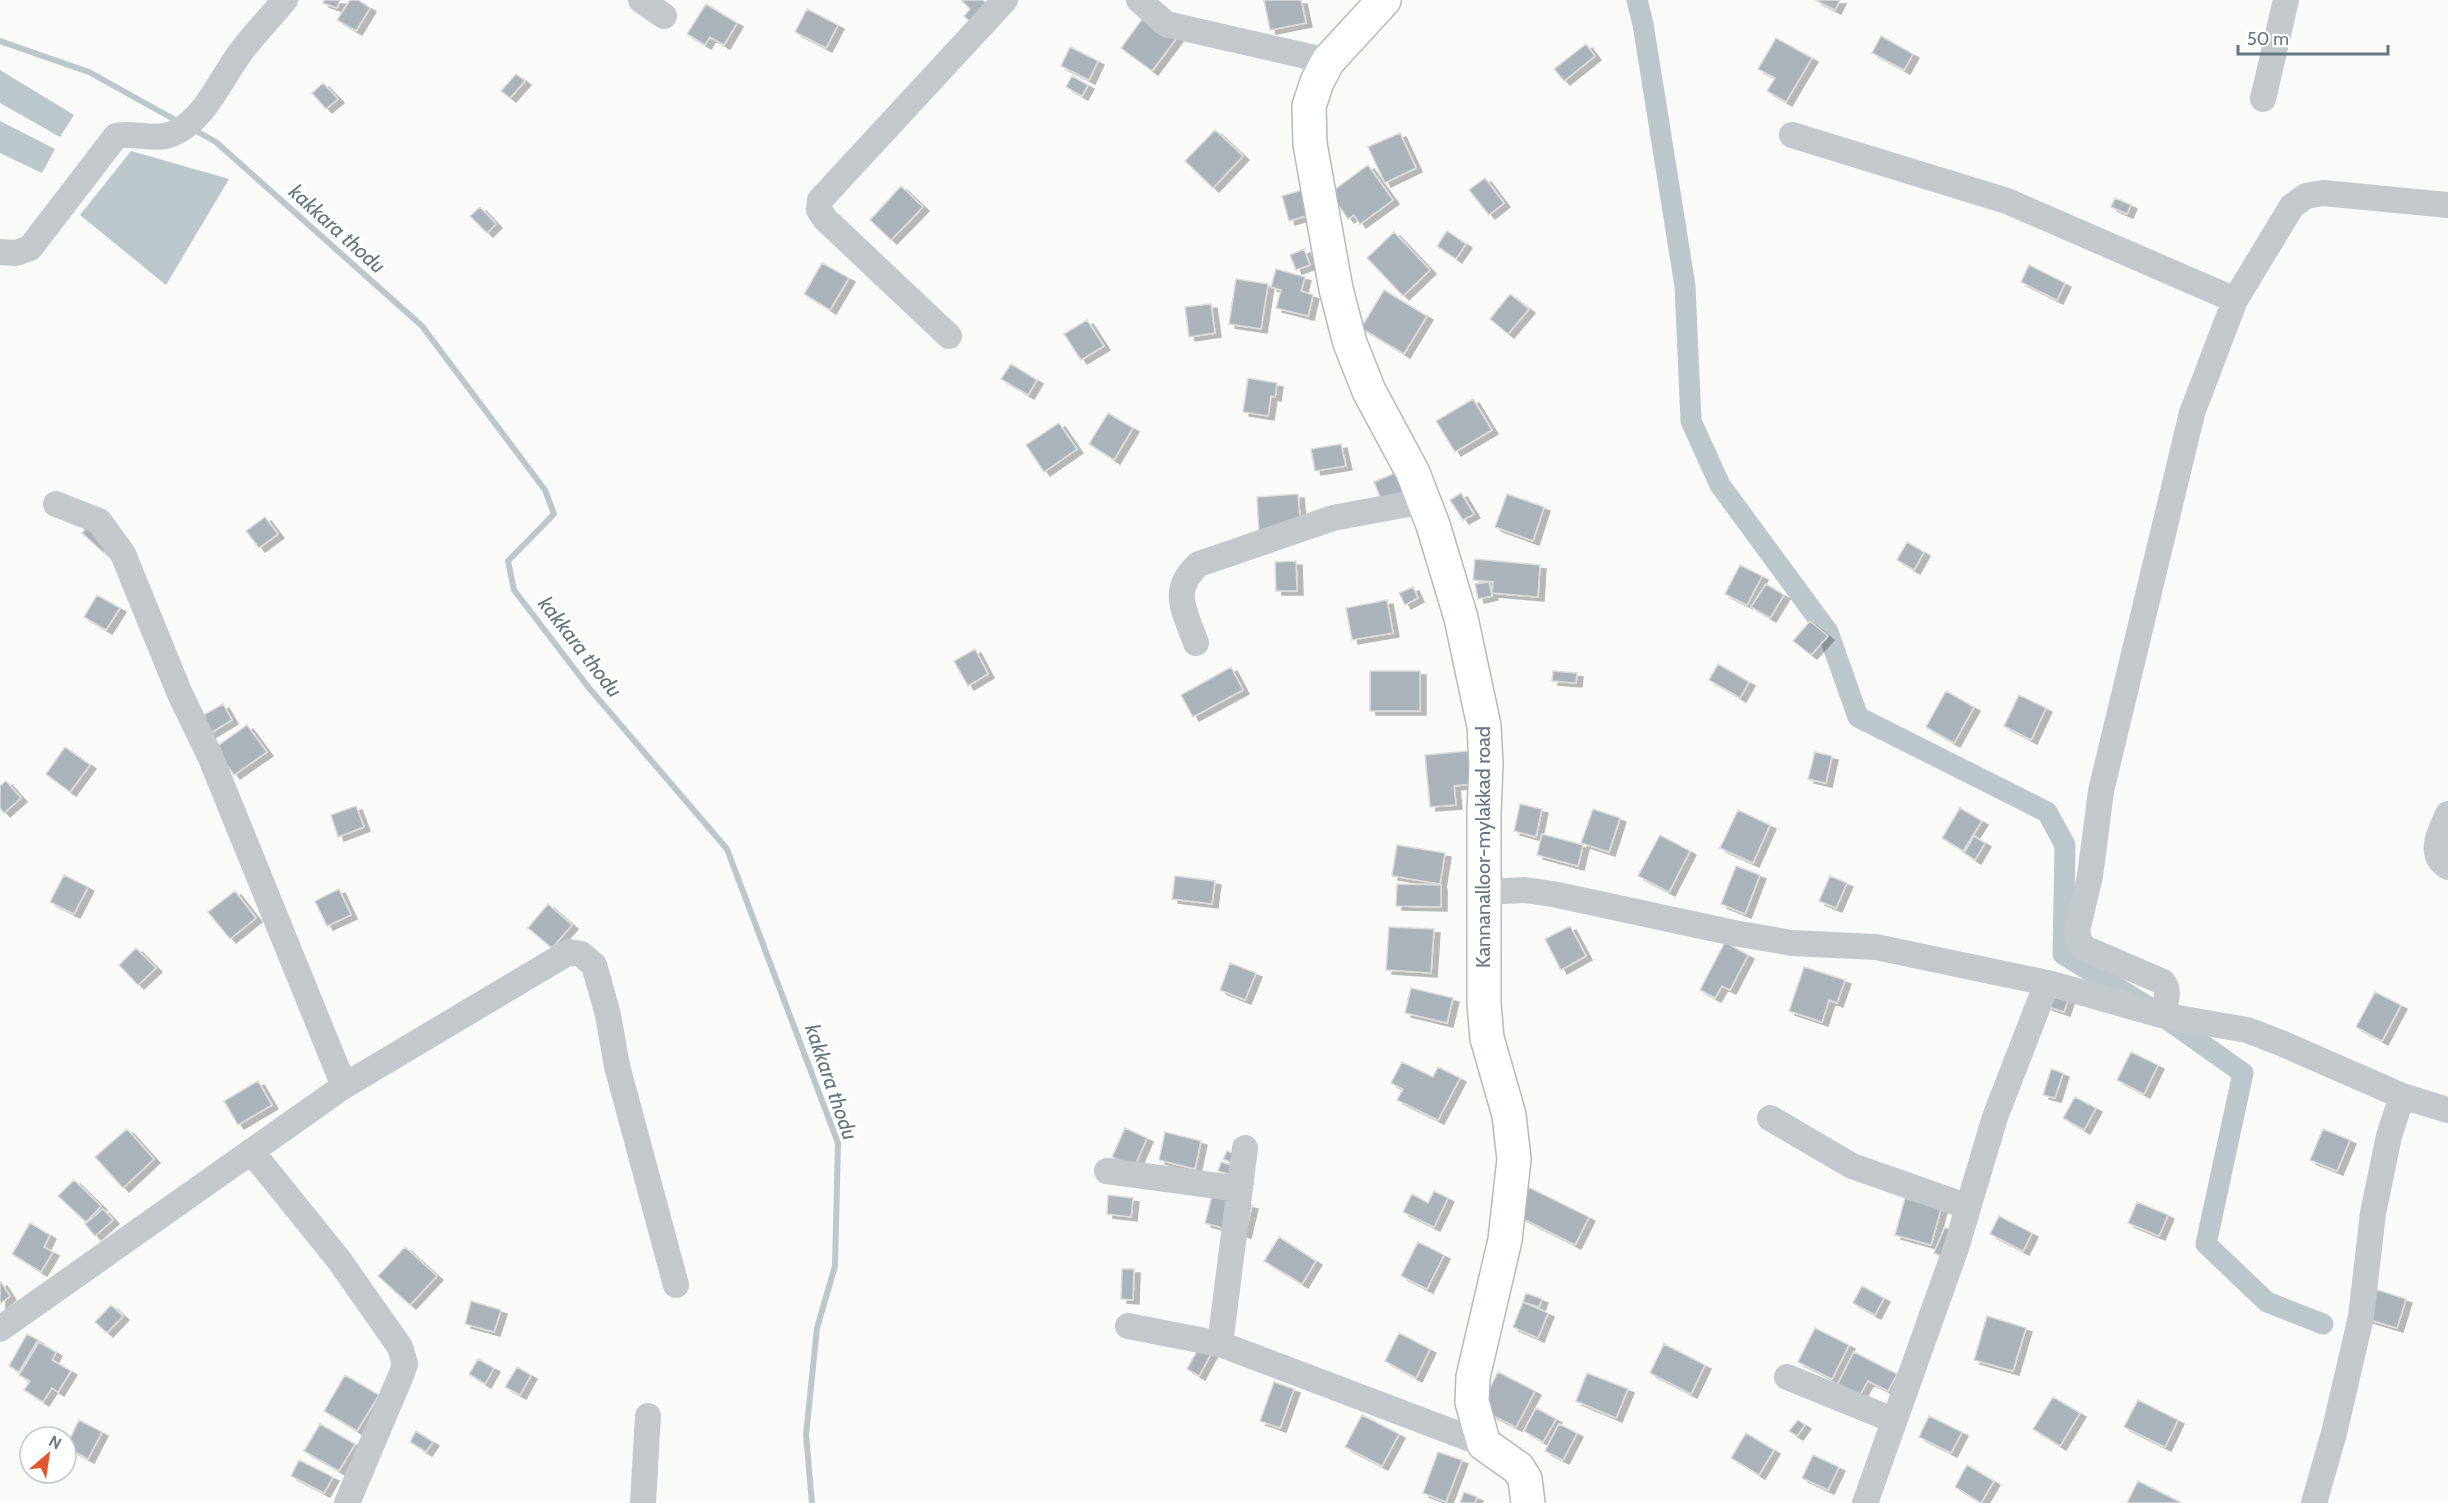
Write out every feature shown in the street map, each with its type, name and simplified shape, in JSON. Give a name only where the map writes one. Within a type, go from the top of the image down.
[{"type":"main road","name":"Kannanalloor-mylakkad road","points":[[1384,0],[1328,61],[1309,106],[1310,144],[1336,289],[1350,343],[1369,391],[1413,473],[1424,501],[1461,618],[1482,717],[1486,764],[1484,1004],[1487,1038],[1509,1115],[1514,1159],[1505,1240],[1473,1377],[1472,1402],[1484,1444]]},
{"type":"main road","points":[[1484,1444],[1518,1468],[1525,1479],[1528,1503]]},
{"type":"street","points":[[0,252],[16,253],[30,248],[116,136],[129,133],[160,136],[172,134],[195,117],[240,53],[285,0]]},
{"type":"street","points":[[640,0],[664,16]]},
{"type":"street","points":[[949,336],[825,219],[819,210],[820,200],[1005,0]]},
{"type":"street","points":[[1139,0],[1166,24],[1328,61]]},
{"type":"street","points":[[2263,99],[2286,0]]},
{"type":"street","points":[[1792,135],[2007,201],[2235,300]]},
{"type":"street","points":[[2161,1015],[2167,998],[2167,987],[2163,982],[2084,948],[2077,931],[2090,876],[2101,791],[2192,413],[2235,300],[2292,206],[2306,196],[2323,193],[2448,205]]},
{"type":"street","points":[[1196,643],[1180,599],[1180,588],[1187,574],[1198,564],[1333,518],[1424,501]]},
{"type":"street","points":[[56,504],[99,521],[123,554],[180,694],[210,756],[344,1086]]},
{"type":"street","points":[[2448,814],[2436,840],[2437,854],[2448,867]]},
{"type":"street","points":[[1484,892],[1525,890],[1554,894],[1734,933],[1792,943],[1876,947],[2047,983],[2161,1015],[2247,1030],[2402,1096],[2448,1110]]},
{"type":"street","points":[[0,1329],[344,1086],[569,952],[581,954],[594,965],[608,1015],[617,1066],[676,1284]]},
{"type":"street","points":[[1864,1503],[1956,1248],[1966,1206],[1995,1117],[2047,983]]},
{"type":"street","points":[[2313,1503],[2334,1433],[2361,1317],[2373,1213],[2389,1136],[2402,1096]]},
{"type":"street","points":[[1770,1118],[1852,1166],[1966,1206]]},
{"type":"street","points":[[1220,1344],[1245,1148]]},
{"type":"street","points":[[251,1151],[339,1260],[400,1347],[405,1364],[346,1503]]},
{"type":"street","points":[[1107,1171],[1240,1189]]},
{"type":"street","points":[[1128,1326],[1220,1344],[1484,1444]]},
{"type":"street","points":[[1787,1377],[1893,1420]]},
{"type":"street","points":[[643,1503],[648,1416]]},
{"type":"shaded area","points":[[0,70],[74,115],[60,137],[0,103]]},
{"type":"shaded area","points":[[0,121],[55,149],[42,173],[0,153]]},
{"type":"shaded area","points":[[131,151],[229,179],[166,285],[80,215]]},
{"type":"building","points":[[324,0],[340,0],[337,8],[323,3]]},
{"type":"building","points":[[350,0],[358,0],[370,8],[356,31],[337,20]]},
{"type":"building","points":[[961,0],[983,0],[997,14],[980,31],[964,16],[970,9]]},
{"type":"building","points":[[1264,0],[1301,0],[1306,23],[1270,30]]},
{"type":"building","points":[[1815,0],[1840,0],[1835,10]]},
{"type":"building","points":[[706,4],[737,23],[724,45],[710,37],[705,45],[687,34]]},
{"type":"building","points":[[807,9],[838,25],[826,48],[795,32]]},
{"type":"building","points":[[1148,11],[1179,35],[1152,71],[1121,48]]},
{"type":"building","points":[[1881,36],[1913,54],[1904,70],[1872,53]]},
{"type":"building","points":[[1776,38],[1812,58],[1786,102],[1767,91],[1775,78],[1758,69]]},
{"type":"building","points":[[1586,44],[1595,56],[1564,81],[1554,69]]},
{"type":"building","points":[[1070,47],[1098,61],[1089,80],[1061,66]]},
{"type":"building","points":[[516,74],[525,81],[510,98],[501,91]]},
{"type":"building","points":[[1072,76],[1088,85],[1082,96],[1066,87]]},
{"type":"building","points":[[323,83],[338,99],[326,109],[312,93]]},
{"type":"building","points":[[1215,130],[1243,156],[1213,188],[1185,161]]},
{"type":"building","points":[[1400,133],[1416,168],[1385,183],[1368,147]]},
{"type":"building","points":[[1368,165],[1393,200],[1360,224],[1354,215],[1348,219],[1330,193]]},
{"type":"building","points":[[1485,178],[1504,203],[1489,215],[1469,190]]},
{"type":"building","points":[[901,186],[923,207],[891,240],[870,220]]},
{"type":"building","points":[[1302,190],[1309,215],[1289,221],[1282,196]]},
{"type":"building","points":[[2115,198],[2131,205],[2127,214],[2111,207]]},
{"type":"building","points":[[480,207],[496,224],[487,233],[470,216]]},
{"type":"building","points":[[1447,231],[1466,244],[1456,259],[1437,246]]},
{"type":"building","points":[[1394,232],[1430,270],[1403,296],[1367,258]]},
{"type":"building","points":[[1304,249],[1310,265],[1296,270],[1290,255]]},
{"type":"building","points":[[822,263],[849,278],[830,310],[804,294]]},
{"type":"building","points":[[2029,265],[2065,283],[2057,300],[2021,282]]},
{"type":"building","points":[[1276,269],[1305,277],[1301,291],[1313,295],[1308,316],[1276,308],[1281,290],[1271,287]]},
{"type":"building","points":[[1236,279],[1268,284],[1261,329],[1229,324]]},
{"type":"building","points":[[1384,290],[1427,316],[1404,354],[1361,328]]},
{"type":"building","points":[[1510,294],[1529,309],[1508,334],[1490,319]]},
{"type":"building","points":[[1211,304],[1215,333],[1189,337],[1185,307]]},
{"type":"building","points":[[1087,320],[1104,346],[1081,360],[1064,334]]},
{"type":"building","points":[[1011,364],[1037,380],[1028,395],[1001,379]]},
{"type":"building","points":[[1248,378],[1277,383],[1275,397],[1271,396],[1268,416],[1243,412]]},
{"type":"building","points":[[1473,399],[1492,430],[1455,452],[1436,421]]},
{"type":"building","points":[[1108,413],[1133,428],[1114,460],[1089,444]]},
{"type":"building","points":[[1059,423],[1077,449],[1044,472],[1026,445]]},
{"type":"building","points":[[1341,444],[1346,466],[1315,471],[1311,449]]},
{"type":"building","points":[[1397,472],[1406,494],[1383,504],[1374,482]]},
{"type":"building","points":[[1461,493],[1474,514],[1463,520],[1450,500]]},
{"type":"building","points":[[1298,494],[1301,530],[1259,533],[1257,497]]},
{"type":"building","points":[[1507,494],[1544,507],[1533,541],[1495,527]]},
{"type":"building","points":[[265,517],[278,534],[259,548],[246,531]]},
{"type":"building","points":[[92,522],[113,542],[104,553],[82,533]]},
{"type":"building","points":[[1907,542],[1924,552],[1914,570],[1897,560]]},
{"type":"building","points":[[1475,559],[1540,565],[1538,597],[1492,593],[1493,582],[1473,580]]},
{"type":"building","points":[[1296,561],[1297,591],[1276,591],[1275,562]]},
{"type":"building","points":[[1740,565],[1762,576],[1747,605],[1725,594]]},
{"type":"building","points":[[1489,582],[1492,596],[1478,599],[1475,584]]},
{"type":"building","points":[[1766,584],[1784,595],[1770,618],[1751,607]]},
{"type":"building","points":[[1413,587],[1418,598],[1405,605],[1399,593]]},
{"type":"building","points":[[97,595],[120,608],[106,630],[84,617]]},
{"type":"building","points":[[1387,600],[1393,633],[1352,640],[1346,608]]},
{"type":"building","points":[[1810,621],[1828,636],[1811,655],[1793,641]]},
{"type":"building","points":[[975,649],[988,674],[968,686],[954,661]]},
{"type":"building","points":[[1718,664],[1749,682],[1740,698],[1709,680]]},
{"type":"building","points":[[1231,667],[1243,690],[1193,717],[1181,695]]},
{"type":"building","points":[[1370,671],[1420,671],[1420,711],[1370,711]]},
{"type":"building","points":[[1553,671],[1577,673],[1576,683],[1552,681]]},
{"type":"building","points":[[1946,691],[1974,707],[1954,743],[1926,727]]},
{"type":"building","points":[[2019,695],[2046,708],[2031,740],[2004,726]]},
{"type":"building","points":[[223,704],[232,720],[209,734],[200,717]]},
{"type":"building","points":[[247,725],[267,752],[234,775],[215,748]]},
{"type":"building","points":[[65,747],[90,765],[70,792],[46,774]]},
{"type":"building","points":[[1468,751],[1471,784],[1454,786],[1456,805],[1430,807],[1425,755]]},
{"type":"building","points":[[1815,752],[1832,756],[1826,783],[1808,779]]},
{"type":"building","points":[[6,781],[21,798],[4,813],[0,808],[0,786]]},
{"type":"building","points":[[1520,804],[1542,809],[1536,837],[1514,831]]},
{"type":"building","points":[[356,806],[364,827],[338,837],[331,815]]},
{"type":"building","points":[[1960,808],[1982,821],[1963,851],[1942,838]]},
{"type":"building","points":[[1593,809],[1620,818],[1609,852],[1581,843]]},
{"type":"building","points":[[1738,810],[1770,825],[1753,863],[1720,848]]},
{"type":"building","points":[[1542,834],[1583,845],[1578,866],[1537,855]]},
{"type":"building","points":[[1660,835],[1690,851],[1669,892],[1638,876]]},
{"type":"building","points":[[1974,836],[1985,843],[1975,860],[1964,853]]},
{"type":"building","points":[[1397,845],[1445,853],[1440,884],[1392,876]]},
{"type":"building","points":[[1736,866],[1760,875],[1745,914],[1721,904]]},
{"type":"building","points":[[64,875],[88,887],[74,914],[50,902]]},
{"type":"building","points":[[1175,876],[1215,881],[1212,904],[1172,899]]},
{"type":"building","points":[[1830,876],[1847,883],[1836,908],[1819,901]]},
{"type":"building","points":[[1397,884],[1441,885],[1441,907],[1396,906]]},
{"type":"building","points":[[339,889],[351,915],[327,926],[315,901]]},
{"type":"building","points":[[235,891],[256,918],[230,939],[208,912]]},
{"type":"building","points":[[548,904],[572,925],[552,948],[528,928]]},
{"type":"building","points":[[1570,926],[1586,956],[1561,970],[1545,939]]},
{"type":"building","points":[[1389,927],[1434,929],[1431,973],[1386,970]]},
{"type":"building","points":[[1725,942],[1748,955],[1730,990],[1722,986],[1715,998],[1700,990]]},
{"type":"building","points":[[136,948],[156,968],[138,985],[119,965]]},
{"type":"building","points":[[1230,963],[1256,973],[1245,1000],[1220,990]]},
{"type":"building","points":[[1804,967],[1845,980],[1837,1003],[1829,1000],[1822,1022],[1789,1011]]},
{"type":"building","points":[[1411,988],[1453,998],[1447,1023],[1405,1013]]},
{"type":"building","points":[[2375,992],[2401,1005],[2382,1041],[2356,1027]]},
{"type":"building","points":[[2049,994],[2068,1000],[2064,1012],[2046,1006]]},
{"type":"building","points":[[2131,1052],[2158,1065],[2144,1094],[2117,1080]]},
{"type":"building","points":[[1402,1062],[1433,1077],[1438,1067],[1460,1078],[1438,1120],[1397,1100],[1403,1089],[1391,1083]]},
{"type":"building","points":[[2051,1069],[2063,1073],[2055,1098],[2043,1095]]},
{"type":"building","points":[[258,1081],[272,1105],[238,1125],[224,1101]]},
{"type":"building","points":[[2075,1097],[2096,1108],[2084,1130],[2063,1118]]},
{"type":"building","points":[[1125,1128],[1147,1138],[1134,1168],[1112,1157]]},
{"type":"building","points":[[127,1129],[154,1159],[123,1188],[95,1157]]},
{"type":"building","points":[[2323,1129],[2350,1140],[2337,1171],[2310,1160]]},
{"type":"building","points":[[1165,1132],[1201,1141],[1195,1169],[1159,1160]]},
{"type":"building","points":[[1227,1151],[1240,1156],[1237,1165],[1223,1159]]},
{"type":"building","points":[[1221,1162],[1238,1167],[1247,1180],[1218,1171]]},
{"type":"building","points":[[74,1180],[101,1206],[86,1222],[58,1196]]},
{"type":"building","points":[[1528,1187],[1589,1217],[1575,1245],[1514,1214]]},
{"type":"building","points":[[1434,1191],[1448,1198],[1434,1227],[1403,1212],[1412,1194],[1428,1203]]},
{"type":"building","points":[[1213,1192],[1219,1197],[1252,1205],[1245,1234],[1205,1223]]},
{"type":"building","points":[[1108,1195],[1133,1198],[1131,1217],[1107,1214]]},
{"type":"building","points":[[1905,1198],[1941,1209],[1931,1245],[1895,1235]]},
{"type":"building","points":[[2137,1202],[2168,1215],[2159,1236],[2128,1223]]},
{"type":"building","points":[[103,1209],[113,1220],[95,1236],[85,1224]]},
{"type":"building","points":[[1999,1216],[2032,1233],[2023,1251],[1990,1234]]},
{"type":"building","points":[[30,1223],[50,1235],[44,1247],[53,1252],[41,1272],[12,1254]]},
{"type":"building","points":[[1945,1227],[1955,1232],[1943,1257],[1934,1253]]},
{"type":"building","points":[[1279,1237],[1316,1261],[1302,1284],[1264,1261]]},
{"type":"building","points":[[1418,1242],[1444,1255],[1427,1289],[1401,1276]]},
{"type":"building","points":[[405,1247],[437,1276],[410,1305],[378,1276]]},
{"type":"building","points":[[1122,1269],[1134,1269],[1133,1300],[1121,1299]]},
{"type":"building","points":[[0,1283],[10,1296],[0,1304]]},
{"type":"building","points":[[1862,1286],[1884,1298],[1875,1315],[1853,1303]]},
{"type":"building","points":[[2368,1287],[2406,1299],[2397,1328],[2360,1317]]},
{"type":"building","points":[[1526,1293],[1542,1299],[1539,1307],[1523,1302]]},
{"type":"building","points":[[471,1301],[501,1310],[494,1332],[465,1324]]},
{"type":"building","points":[[1523,1302],[1548,1313],[1538,1338],[1513,1327]]},
{"type":"building","points":[[111,1305],[123,1316],[107,1333],[95,1322]]},
{"type":"building","points":[[1987,1316],[2026,1328],[2013,1371],[1974,1360]]},
{"type":"building","points":[[1815,1328],[1849,1345],[1832,1379],[1798,1362]]},
{"type":"building","points":[[1399,1333],[1430,1349],[1416,1378],[1385,1361]]},
{"type":"building","points":[[27,1334],[38,1340],[19,1372],[9,1366]]},
{"type":"building","points":[[39,1342],[56,1352],[52,1360],[71,1371],[58,1392],[52,1388],[43,1402],[24,1390],[30,1381],[19,1375]]},
{"type":"building","points":[[1201,1344],[1213,1350],[1199,1376],[1187,1369]]},
{"type":"building","points":[[1664,1344],[1705,1365],[1691,1394],[1650,1373]]},
{"type":"building","points":[[1854,1352],[1897,1374],[1888,1391],[1868,1381],[1860,1395],[1838,1384]]},
{"type":"building","points":[[478,1359],[494,1368],[485,1384],[469,1374]]},
{"type":"building","points":[[517,1367],[531,1375],[520,1395],[505,1387]]},
{"type":"building","points":[[1498,1372],[1535,1391],[1516,1427],[1479,1409]]},
{"type":"building","points":[[1587,1373],[1628,1389],[1616,1418],[1576,1401]]},
{"type":"building","points":[[345,1375],[379,1395],[357,1431],[324,1411]]},
{"type":"building","points":[[1274,1382],[1294,1389],[1280,1428],[1260,1421]]},
{"type":"building","points":[[2053,1397],[2080,1413],[2060,1446],[2033,1429]]},
{"type":"building","points":[[2138,1400],[2178,1420],[2165,1447],[2124,1427]]},
{"type":"building","points":[[1536,1408],[1556,1419],[1543,1442],[1524,1431]]},
{"type":"building","points":[[1362,1415],[1399,1434],[1382,1466],[1345,1447]]},
{"type":"building","points":[[1929,1416],[1962,1432],[1951,1453],[1919,1437]]},
{"type":"building","points":[[79,1420],[102,1432],[88,1459],[78,1454],[77,1425]]},
{"type":"building","points":[[1798,1420],[1805,1425],[1797,1436],[1789,1431]]},
{"type":"building","points":[[320,1424],[355,1444],[339,1471],[304,1451]]},
{"type":"building","points":[[1559,1424],[1577,1433],[1563,1460],[1545,1451]]},
{"type":"building","points":[[416,1431],[433,1442],[426,1452],[410,1442]]},
{"type":"building","points":[[1746,1433],[1774,1450],[1759,1475],[1731,1458]]},
{"type":"building","points":[[1438,1452],[1462,1460],[1446,1502],[1423,1493]]},
{"type":"building","points":[[1813,1455],[1839,1467],[1828,1490],[1802,1478]]},
{"type":"building","points":[[299,1460],[333,1477],[324,1493],[291,1476]]},
{"type":"building","points":[[1967,1465],[1994,1481],[1981,1503],[1955,1487]]},
{"type":"building","points":[[2138,1481],[2180,1502],[2180,1503],[2127,1503]]},
{"type":"building","points":[[1464,1492],[1477,1497],[1475,1503],[1460,1503]]},
{"type":"waterway","points":[[1637,0],[1643,24],[1685,286],[1691,421],[1720,485],[1828,632],[1858,717],[2047,812],[2065,845],[2063,954],[2161,1015],[2243,1073],[2206,1244],[2267,1302],[2323,1324]]},
{"type":"waterway","name":"kakkara thodu","points":[[0,41],[89,72],[179,122]]},
{"type":"waterway","name":"kakkara thodu","points":[[191,128],[216,142],[422,326],[545,490],[554,514],[508,561],[514,590],[589,688],[727,849],[838,1143],[835,1266],[817,1328],[806,1435],[812,1503]]}]
